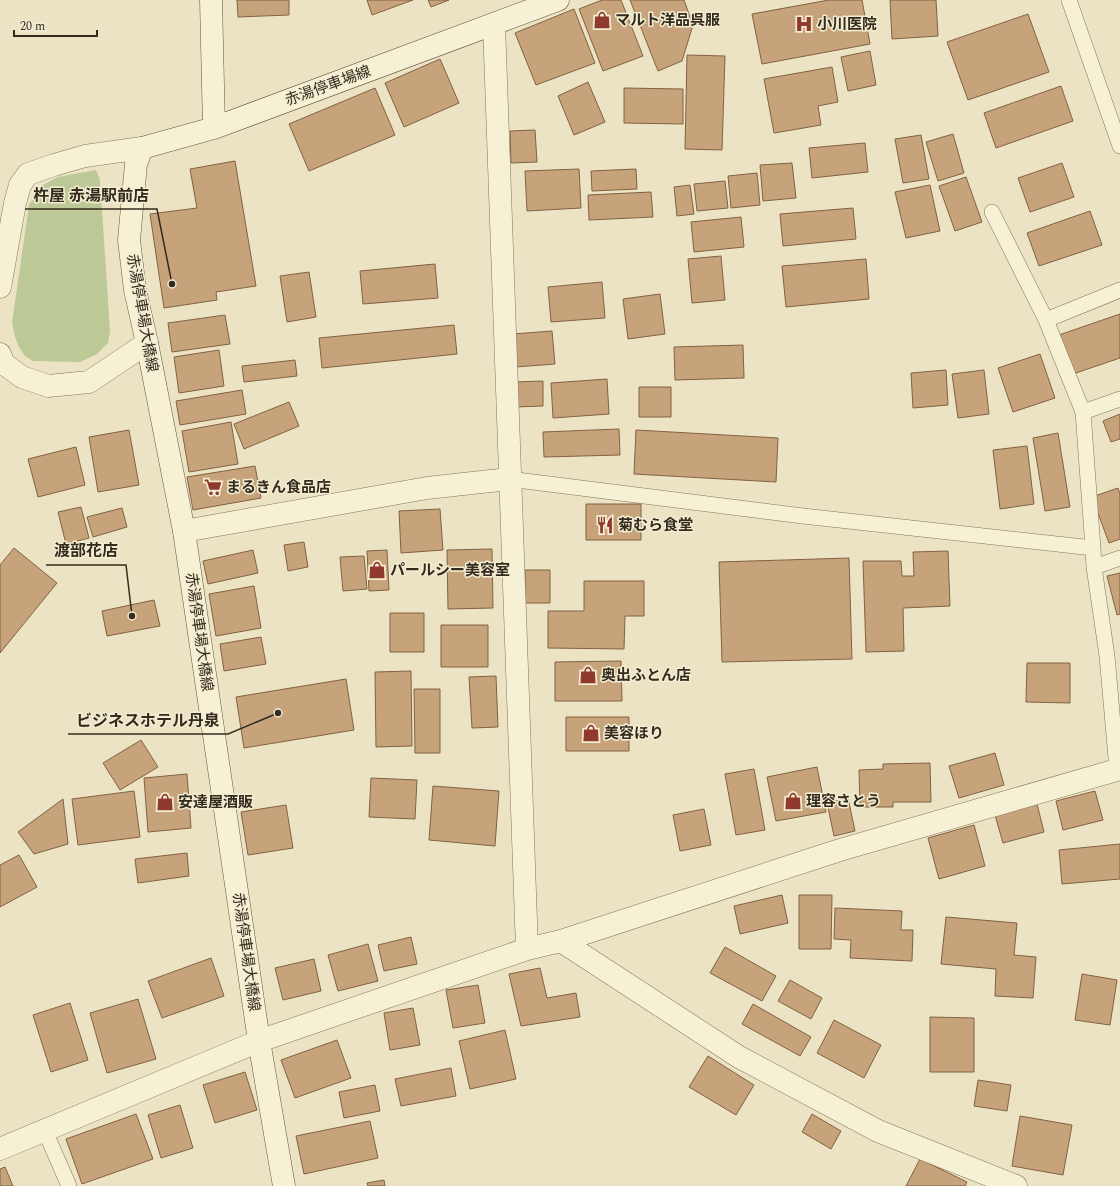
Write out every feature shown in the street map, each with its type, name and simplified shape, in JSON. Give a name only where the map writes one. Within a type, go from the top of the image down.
[{"type":"street","points":[[211,0],[214,128]]},
{"type":"street","name":"赤湯停車場線","points":[[0,286],[14,203],[20,185],[28,174],[85,156],[142,148],[214,128],[558,0]]},
{"type":"street","points":[[494,24],[509,479],[527,949]]},
{"type":"street","name":"赤湯停車場大橋線","points":[[142,148],[136,164],[129,240],[135,290],[184,531],[259,1041],[284,1186]]},
{"type":"street","points":[[1,362],[22,377],[48,386],[89,382],[147,343]]},
{"type":"street","points":[[184,531],[426,488],[509,479]]},
{"type":"street","points":[[0,1149],[259,1041],[527,949],[561,942],[840,850],[1119,769]]},
{"type":"street","points":[[561,942],[739,1057],[878,1131],[1016,1186]]},
{"type":"lane","points":[[1070,0],[1120,146]]},
{"type":"lane","points":[[992,212],[1046,320],[1083,412],[1094,567],[1114,653],[1119,769]]},
{"type":"lane","points":[[1046,320],[1120,290]]},
{"type":"lane","points":[[1083,412],[1120,399]]},
{"type":"lane","points":[[509,479],[795,515],[1093,548]]},
{"type":"lane","points":[[1094,567],[1120,558]]},
{"type":"lane","points":[[45,1131],[69,1186]]},
{"type":"green space","points":[[96,170],[100,180],[110,331],[108,343],[97,354],[80,362],[33,361],[25,356],[19,347],[12,323],[29,205],[43,185],[58,177]]},
{"type":"building","points":[[237,0],[289,0],[289,15],[238,17]]},
{"type":"building","points":[[367,0],[413,0],[372,15]]},
{"type":"building","points":[[428,0],[449,0],[431,7]]},
{"type":"building","points":[[602,0],[621,0],[643,56],[603,71],[579,9]]},
{"type":"building","points":[[630,0],[684,0],[693,25],[682,61],[658,71]]},
{"type":"building","points":[[829,0],[862,0],[870,44],[762,64],[752,14]]},
{"type":"building","points":[[890,0],[936,0],[938,36],[892,39]]},
{"type":"building","points":[[574,9],[595,63],[536,85],[515,33]]},
{"type":"building","points":[[1028,14],[1049,72],[968,100],[947,42]]},
{"type":"building","points":[[870,51],[876,85],[848,91],[841,57]]},
{"type":"building","points":[[687,55],[725,56],[722,150],[685,149]]},
{"type":"building","points":[[440,59],[459,103],[404,127],[385,83]]},
{"type":"building","points":[[832,67],[838,102],[818,106],[821,125],[774,133],[764,79]]},
{"type":"building","points":[[588,82],[605,122],[574,135],[558,96]]},
{"type":"building","points":[[1061,86],[1073,121],[996,148],[984,113]]},
{"type":"building","points":[[375,88],[395,135],[309,171],[289,124]]},
{"type":"building","points":[[624,88],[683,89],[683,124],[624,123]]},
{"type":"building","points":[[535,130],[537,162],[511,163],[510,131]]},
{"type":"building","points":[[953,134],[964,173],[938,181],[926,142]]},
{"type":"building","points":[[921,135],[929,179],[903,183],[895,139]]},
{"type":"building","points":[[865,143],[868,172],[812,178],[809,148]]},
{"type":"building","points":[[235,161],[256,286],[216,292],[217,300],[164,308],[150,214],[197,208],[190,169]]},
{"type":"building","points":[[792,163],[796,198],[763,201],[760,165]]},
{"type":"building","points":[[1062,163],[1074,197],[1030,212],[1018,178]]},
{"type":"building","points":[[579,169],[581,208],[527,211],[525,171]]},
{"type":"building","points":[[636,169],[637,189],[592,191],[591,171]]},
{"type":"building","points":[[757,173],[760,205],[731,208],[728,176]]},
{"type":"building","points":[[966,177],[982,222],[955,231],[939,186]]},
{"type":"building","points":[[725,181],[728,208],[697,211],[694,184]]},
{"type":"building","points":[[690,185],[694,214],[677,216],[674,187]]},
{"type":"building","points":[[930,185],[940,231],[906,238],[895,192]]},
{"type":"building","points":[[651,192],[653,217],[589,220],[588,195]]},
{"type":"building","points":[[853,208],[856,239],[783,246],[780,214]]},
{"type":"building","points":[[1090,211],[1102,245],[1039,266],[1027,233]]},
{"type":"building","points":[[741,217],[744,247],[694,252],[691,222]]},
{"type":"building","points":[[721,256],[725,300],[692,303],[688,259]]},
{"type":"building","points":[[866,259],[869,299],[786,307],[782,266]]},
{"type":"building","points":[[435,264],[438,298],[363,304],[360,271]]},
{"type":"building","points":[[309,272],[316,317],[287,322],[280,276]]},
{"type":"building","points":[[602,282],[605,318],[551,322],[548,287]]},
{"type":"building","points":[[660,294],[665,334],[628,339],[623,299]]},
{"type":"building","points":[[1120,314],[1120,358],[1070,375],[1056,336]]},
{"type":"building","points":[[225,315],[230,344],[172,352],[168,323]]},
{"type":"building","points":[[454,325],[457,354],[322,368],[319,338]]},
{"type":"building","points":[[552,331],[555,364],[515,367],[513,334]]},
{"type":"building","points":[[743,345],[744,378],[675,380],[674,347]]},
{"type":"building","points":[[219,350],[224,386],[179,393],[174,357]]},
{"type":"building","points":[[1040,354],[1055,398],[1013,412],[998,368]]},
{"type":"building","points":[[295,360],[297,376],[244,382],[242,366]]},
{"type":"building","points":[[946,370],[948,405],[913,408],[911,373]]},
{"type":"building","points":[[984,370],[989,414],[958,418],[952,374]]},
{"type":"building","points":[[607,379],[609,414],[553,418],[551,383]]},
{"type":"building","points":[[543,381],[543,406],[515,407],[514,382]]},
{"type":"building","points":[[639,387],[671,387],[671,417],[639,417]]},
{"type":"building","points":[[242,390],[246,414],[180,425],[176,401]]},
{"type":"building","points":[[289,402],[299,426],[244,449],[234,424]]},
{"type":"building","points":[[1120,414],[1120,439],[1111,442],[1103,421]]},
{"type":"building","points":[[231,422],[238,464],[189,472],[182,431]]},
{"type":"building","points":[[619,429],[620,455],[544,457],[543,432]]},
{"type":"building","points":[[129,430],[139,485],[98,492],[89,437]]},
{"type":"building","points":[[636,430],[778,438],[776,482],[634,474]]},
{"type":"building","points":[[1058,433],[1070,507],[1045,511],[1033,438]]},
{"type":"building","points":[[1027,446],[1034,504],[1000,509],[993,450]]},
{"type":"building","points":[[76,447],[85,485],[38,497],[28,459]]},
{"type":"building","points":[[255,466],[261,498],[193,510],[187,477]]},
{"type":"building","points":[[1118,488],[1120,494],[1120,539],[1109,543],[1092,497]]},
{"type":"building","points":[[586,504],[641,504],[641,540],[586,540]]},
{"type":"building","points":[[81,507],[89,538],[66,544],[58,512]]},
{"type":"building","points":[[122,508],[127,527],[93,537],[87,517]]},
{"type":"building","points":[[440,509],[443,550],[401,553],[399,511]]},
{"type":"building","points":[[304,542],[308,567],[288,571],[284,545]]},
{"type":"building","points":[[14,548],[57,583],[0,653],[0,565]]},
{"type":"building","points":[[492,549],[493,608],[448,609],[447,550]]},
{"type":"building","points":[[253,550],[258,573],[208,584],[203,561]]},
{"type":"building","points":[[387,550],[389,590],[369,591],[367,551]]},
{"type":"building","points":[[948,551],[950,606],[903,608],[904,651],[866,652],[863,561],[901,561],[902,576],[914,576],[913,552]]},
{"type":"building","points":[[364,556],[367,589],[343,591],[340,557]]},
{"type":"building","points":[[849,558],[852,659],[722,662],[719,562]]},
{"type":"building","points":[[525,570],[550,570],[550,603],[525,603]]},
{"type":"building","points":[[1120,573],[1120,614],[1117,615],[1107,576]]},
{"type":"building","points":[[584,581],[644,581],[644,616],[625,616],[624,649],[548,648],[548,611],[584,611]]},
{"type":"building","points":[[254,586],[261,628],[216,636],[209,594]]},
{"type":"building","points":[[154,600],[160,626],[107,636],[102,611]]},
{"type":"building","points":[[390,613],[424,613],[424,652],[390,652]]},
{"type":"building","points":[[441,625],[488,625],[488,667],[441,667]]},
{"type":"building","points":[[261,637],[266,664],[224,671],[220,644]]},
{"type":"building","points":[[621,661],[622,701],[555,701],[555,662]]},
{"type":"building","points":[[1027,663],[1070,663],[1070,703],[1026,702]]},
{"type":"building","points":[[411,671],[412,746],[376,747],[375,672]]},
{"type":"building","points":[[496,676],[498,727],[472,728],[469,677]]},
{"type":"building","points":[[346,679],[354,730],[244,748],[236,697]]},
{"type":"building","points":[[414,689],[440,689],[440,753],[415,753]]},
{"type":"building","points":[[566,717],[629,717],[629,751],[566,751]]},
{"type":"building","points":[[141,740],[158,767],[120,790],[103,763]]},
{"type":"building","points":[[995,753],[1004,785],[959,798],[949,766]]},
{"type":"building","points":[[930,763],[931,802],[893,802],[893,807],[860,807],[859,770],[883,769],[883,764]]},
{"type":"building","points":[[817,767],[826,812],[776,821],[767,777]]},
{"type":"building","points":[[754,769],[765,830],[736,835],[725,774]]},
{"type":"building","points":[[187,774],[191,828],[148,832],[144,778]]},
{"type":"building","points":[[371,778],[417,780],[415,819],[369,817]]},
{"type":"building","points":[[433,786],[499,791],[495,846],[429,840]]},
{"type":"building","points":[[134,791],[140,837],[78,845],[72,799]]},
{"type":"building","points":[[1095,791],[1103,820],[1063,830],[1056,801]]},
{"type":"building","points":[[848,798],[855,831],[834,836],[827,803]]},
{"type":"building","points":[[63,799],[68,844],[34,854],[18,832]]},
{"type":"building","points":[[1037,804],[1044,832],[1003,843],[995,815]]},
{"type":"building","points":[[286,805],[293,848],[248,855],[241,812]]},
{"type":"building","points":[[704,809],[711,845],[680,851],[673,815]]},
{"type":"building","points":[[974,825],[985,866],[939,879],[928,838]]},
{"type":"building","points":[[1120,844],[1120,879],[1062,884],[1059,850]]},
{"type":"building","points":[[187,853],[189,876],[138,883],[135,859]]},
{"type":"building","points":[[19,855],[37,887],[0,907],[0,865]]},
{"type":"building","points":[[782,895],[788,923],[740,934],[734,906]]},
{"type":"building","points":[[799,895],[832,895],[831,949],[799,949]]},
{"type":"building","points":[[835,908],[902,911],[901,930],[913,930],[912,961],[850,958],[851,940],[834,939]]},
{"type":"building","points":[[946,917],[1017,923],[1014,955],[1036,957],[1033,998],[995,996],[996,969],[941,964]]},
{"type":"building","points":[[411,937],[417,964],[384,971],[378,945]]},
{"type":"building","points":[[368,944],[378,981],[338,991],[328,955]]},
{"type":"building","points":[[725,947],[776,976],[762,1001],[710,973]]},
{"type":"building","points":[[211,958],[224,996],[162,1018],[148,981]]},
{"type":"building","points":[[314,959],[321,991],[283,1000],[275,968]]},
{"type":"building","points":[[540,968],[547,998],[576,993],[580,1017],[521,1026],[509,974]]},
{"type":"building","points":[[1082,974],[1117,980],[1110,1025],[1075,1020]]},
{"type":"building","points":[[790,980],[822,998],[811,1019],[778,1001]]},
{"type":"building","points":[[478,985],[485,1023],[453,1028],[446,990]]},
{"type":"building","points":[[138,999],[156,1059],[107,1073],[90,1013]]},
{"type":"building","points":[[70,1003],[88,1060],[51,1072],[33,1015]]},
{"type":"building","points":[[753,1004],[811,1037],[800,1056],[742,1024]]},
{"type":"building","points":[[413,1008],[420,1045],[390,1050],[384,1013]]},
{"type":"building","points":[[930,1017],[974,1018],[974,1072],[930,1072]]},
{"type":"building","points":[[834,1020],[881,1045],[864,1078],[817,1053]]},
{"type":"building","points":[[505,1030],[516,1079],[470,1089],[459,1041]]},
{"type":"building","points":[[337,1040],[351,1078],[295,1098],[281,1060]]},
{"type":"building","points":[[708,1056],[754,1085],[736,1115],[689,1087]]},
{"type":"building","points":[[451,1068],[456,1096],[401,1106],[395,1079]]},
{"type":"building","points":[[245,1072],[257,1110],[215,1123],[203,1085]]},
{"type":"building","points":[[978,1080],[1011,1085],[1007,1111],[974,1106]]},
{"type":"building","points":[[375,1085],[380,1111],[344,1118],[339,1092]]},
{"type":"building","points":[[180,1105],[193,1148],[161,1158],[148,1115]]},
{"type":"building","points":[[136,1114],[153,1159],[82,1184],[66,1139]]},
{"type":"building","points":[[812,1114],[841,1131],[831,1149],[802,1132]]},
{"type":"building","points":[[1020,1116],[1072,1125],[1063,1175],[1012,1166]]},
{"type":"building","points":[[370,1121],[378,1158],[304,1174],[296,1136]]},
{"type":"building","points":[[920,1159],[967,1182],[965,1186],[906,1186]]},
{"type":"building","points":[[5,1167],[13,1186],[0,1186],[0,1169]]},
{"type":"building","points":[[384,1180],[385,1186],[368,1186],[367,1183]]},
{"type":"place","name":"マルト洋品呉服","points":[[602,20]]},
{"type":"place","name":"小川医院","points":[[804,24]]},
{"type":"place","name":"杵屋 赤湯駅前店","points":[[172,284]]},
{"type":"place","name":"まるきん食品店","points":[[213,487]]},
{"type":"place","name":"菊むら食堂","points":[[605,525]]},
{"type":"place","name":"パールシー美容室","points":[[377,570]]},
{"type":"place","name":"渡部花店","points":[[132,616]]},
{"type":"place","name":"奥出ふとん店","points":[[588,675]]},
{"type":"place","name":"ビジネスホテル丹泉","points":[[278,713]]},
{"type":"place","name":"美容ほり","points":[[591,733]]},
{"type":"place","name":"理容さとう","points":[[793,801]]},
{"type":"place","name":"安達屋酒販","points":[[165,802]]}]
